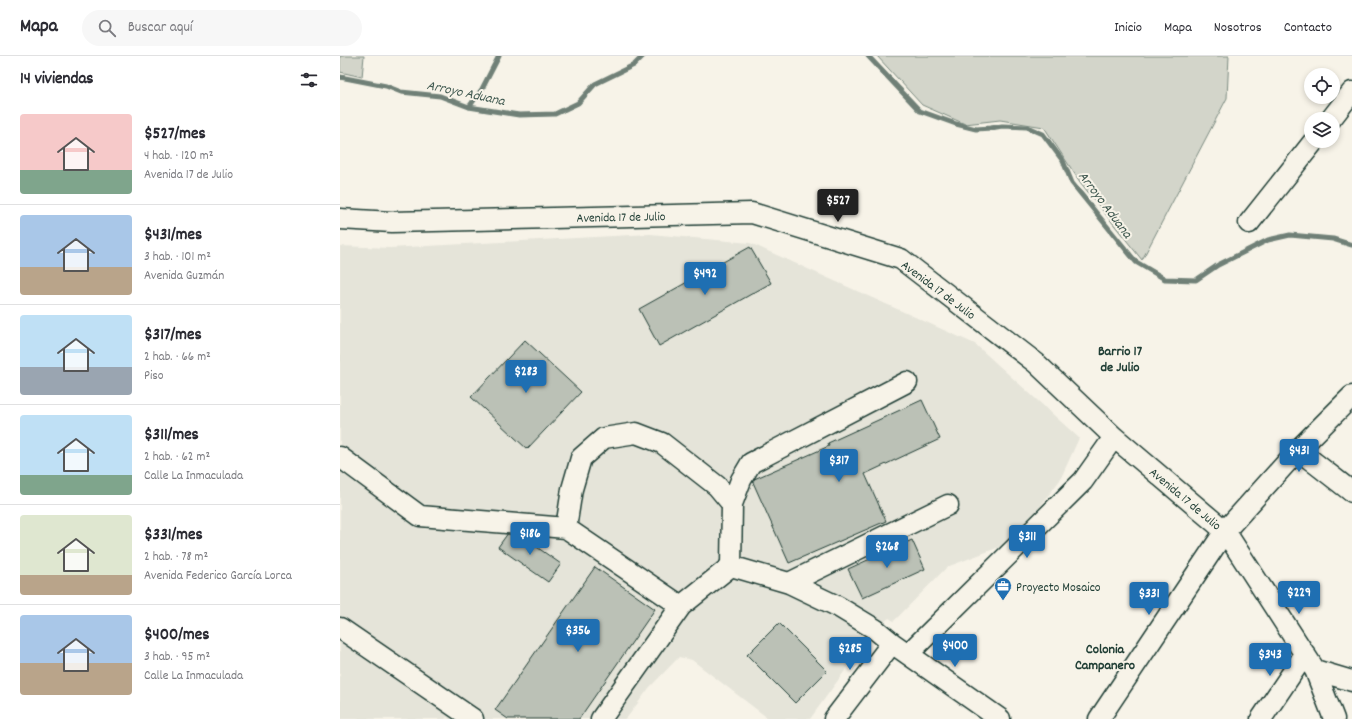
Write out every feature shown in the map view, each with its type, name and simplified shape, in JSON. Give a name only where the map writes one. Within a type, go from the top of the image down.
[{"type":"street","points":[[1336,112],[1352,92]]},
{"type":"street","points":[[1249,223],[1308,148]]},
{"type":"street","name":"Avenida 17 de Julio","points":[[340,219],[392,222],[752,213],[901,259],[1036,364],[1114,437],[1225,531],[1316,670],[1334,719]]},
{"type":"street","points":[[731,566],[732,504],[741,480],[751,463],[907,382]]},
{"type":"street","points":[[1099,719],[1225,531],[1298,450],[1352,396]]},
{"type":"street","points":[[566,528],[572,489],[581,458],[604,438],[636,434],[662,443],[717,486],[732,504]]},
{"type":"street","points":[[834,719],[900,649],[1083,481],[1114,437]]},
{"type":"street","points":[[1298,450],[1352,492]]},
{"type":"street","points":[[340,457],[420,516],[566,528],[681,606]]},
{"type":"street","points":[[790,583],[948,505]]},
{"type":"street","points":[[731,566],[790,583],[837,606],[875,628],[900,649],[1000,719]]},
{"type":"street","points":[[601,719],[681,606],[731,566]]},
{"type":"street","points":[[340,628],[473,719]]},
{"type":"street","points":[[1261,719],[1305,654]]},
{"type":"street","points":[[1316,670],[1352,681]]},
{"type":"shaded area","points":[[340,56],[364,56],[362,77],[340,72]]},
{"type":"shaded area","points":[[877,56],[1229,56],[1227,98],[1142,260],[1080,182],[1044,127],[1000,120],[965,124],[922,105]]},
{"type":"shaded area","points":[[650,234],[750,243],[975,344],[1079,438],[1060,480],[1030,520],[1007,544],[947,567],[894,621],[889,618],[875,629],[810,719],[769,719],[692,660],[679,657],[649,688],[626,719],[449,719],[447,717],[445,719],[340,719],[340,246],[390,248]]},
{"type":"building","points":[[750,247],[771,283],[659,346],[639,309]]},
{"type":"building","points":[[525,340],[581,392],[527,449],[471,397]]},
{"type":"building","points":[[922,400],[940,439],[865,474],[886,521],[789,563],[752,480],[829,446],[828,443]]},
{"type":"building","points":[[511,529],[561,564],[548,582],[498,547]]},
{"type":"building","points":[[912,540],[925,569],[862,598],[848,569]]},
{"type":"building","points":[[595,567],[655,609],[579,719],[508,719],[495,710]]},
{"type":"building","points":[[779,623],[827,671],[795,703],[747,655]]},
{"type":"waterway","points":[[469,107],[482,89],[499,56]]},
{"type":"waterway","name":"Arroyo Aduana","points":[[340,77],[386,86],[401,92],[440,96],[469,107],[519,115],[555,114],[578,103],[595,84],[634,65],[643,56]]},
{"type":"waterway","name":"Arroyo Aduana","points":[[868,56],[920,111],[956,124],[976,129],[1002,126],[1027,127],[1043,134],[1063,161],[1072,183],[1136,262],[1165,279],[1196,280],[1218,265],[1268,240],[1290,235],[1333,239],[1352,245]]},
{"type":"place","name":"Proyecto Mosaico","points":[[1003,601]]},
{"type":"district","name":"Barrio 17 de Julio","points":[[1120,358]]},
{"type":"district","name":"Colonia Campanero","points":[[1105,656]]}]
